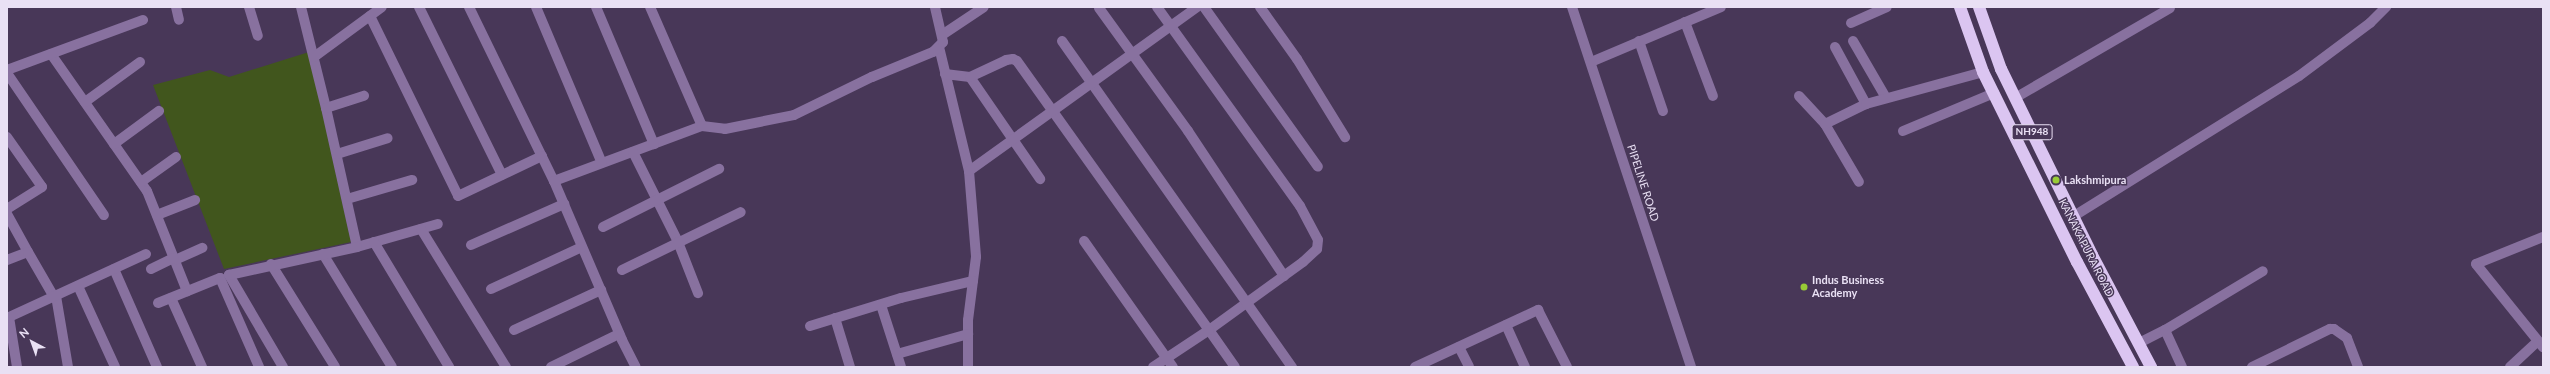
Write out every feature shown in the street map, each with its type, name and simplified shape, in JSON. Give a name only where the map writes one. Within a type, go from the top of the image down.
[{"type":"highway","name":"KANAKAPURA ROAD","points":[[1960,7],[1983,72],[2081,268],[2133,367]]},
{"type":"highway","name":"KANAKAPURA ROAD","points":[[1979,7],[1989,40],[2015,98],[2138,344],[2151,367]]},
{"type":"street","points":[[176,7],[179,20]]},
{"type":"street","points":[[249,7],[258,36]]},
{"type":"street","points":[[301,7],[337,154],[357,248]]},
{"type":"street","points":[[314,58],[382,7]]},
{"type":"street","points":[[419,7],[502,175]]},
{"type":"street","points":[[469,7],[554,181],[619,334],[636,367]]},
{"type":"street","points":[[536,7],[602,163]]},
{"type":"street","points":[[596,7],[654,144]]},
{"type":"street","points":[[650,7],[702,126]]},
{"type":"street","points":[[554,181],[702,126],[726,129],[794,115],[872,77],[933,52],[943,42],[935,7]]},
{"type":"street","points":[[942,35],[984,7]]},
{"type":"street","points":[[1153,367],[1209,330],[1246,301],[1303,262],[1317,249],[1318,240],[1300,206],[1157,7]]},
{"type":"street","points":[[969,171],[1197,7]]},
{"type":"street","points":[[1204,7],[1318,167]]},
{"type":"street","points":[[1260,7],[1297,59],[1345,136]]},
{"type":"street","name":"PIPELINE ROAD","points":[[1572,7],[1691,367]]},
{"type":"street","points":[[1591,62],[1721,7]]},
{"type":"street","points":[[1851,23],[1887,7]]},
{"type":"street","points":[[2074,216],[2299,76],[2370,23],[2386,7]]},
{"type":"street","points":[[1099,8],[1188,131],[1284,276]]},
{"type":"street","points":[[2015,98],[2170,8]]},
{"type":"street","points":[[370,16],[458,196],[542,156]]},
{"type":"street","points":[[104,215],[7,72],[143,20]]},
{"type":"street","points":[[1685,22],[1713,96]]},
{"type":"street","points":[[1062,41],[1090,83],[1292,367]]},
{"type":"street","points":[[1853,41],[1886,98]]},
{"type":"street","points":[[1639,42],[1663,111]]},
{"type":"street","points":[[939,47],[969,171],[976,257],[968,334],[968,367]]},
{"type":"street","points":[[1835,47],[1866,104]]},
{"type":"street","points":[[51,54],[148,191],[187,291]]},
{"type":"street","points":[[945,74],[970,77],[1013,59],[1052,111],[1235,367]]},
{"type":"street","points":[[85,102],[140,62]]},
{"type":"street","points":[[1825,124],[1866,104],[1983,72]]},
{"type":"street","points":[[970,77],[1040,179]]},
{"type":"street","points":[[1903,131],[1994,93]]},
{"type":"street","points":[[326,108],[364,96]]},
{"type":"street","points":[[1798,96],[1825,124],[1859,182]]},
{"type":"street","points":[[114,144],[158,110]]},
{"type":"street","points":[[7,137],[42,187],[7,210]]},
{"type":"street","points":[[337,154],[388,138]]},
{"type":"street","points":[[633,152],[678,242],[698,293]]},
{"type":"street","points":[[141,182],[176,157]]},
{"type":"street","points":[[603,227],[719,169]]},
{"type":"street","points":[[347,199],[412,180]]},
{"type":"street","points":[[157,215],[195,200]]},
{"type":"street","points":[[471,245],[564,204]]},
{"type":"street","points":[[622,270],[741,212]]},
{"type":"street","points":[[7,214],[55,297],[68,367]]},
{"type":"street","points":[[284,367],[229,275],[271,264],[357,248],[438,224]]},
{"type":"street","points":[[421,229],[506,367]]},
{"type":"street","points":[[2510,367],[2540,344],[2476,264],[2543,237]]},
{"type":"street","points":[[374,242],[449,367]]},
{"type":"street","points":[[1084,242],[1173,367]]},
{"type":"street","points":[[491,288],[582,247]]},
{"type":"street","points":[[150,270],[202,248]]},
{"type":"street","points":[[7,260],[28,252]]},
{"type":"street","points":[[17,367],[8,318],[146,254]]},
{"type":"street","points":[[323,254],[392,367]]},
{"type":"street","points":[[271,264],[335,367]]},
{"type":"street","points":[[114,269],[157,367]]},
{"type":"street","points":[[2138,344],[2165,330],[2263,271]]},
{"type":"street","points":[[158,303],[220,278],[259,367]]},
{"type":"street","points":[[810,326],[880,304],[973,281]]},
{"type":"street","points":[[78,286],[115,367]]},
{"type":"street","points":[[514,330],[600,290]]},
{"type":"street","points":[[171,298],[202,367]]},
{"type":"street","points":[[880,304],[901,367]]},
{"type":"street","points":[[1421,366],[1538,310],[1567,367]]},
{"type":"street","points":[[834,318],[850,367]]},
{"type":"street","points":[[1506,325],[1525,367]]},
{"type":"street","points":[[2252,367],[2330,329],[2334,329],[2347,338],[2358,367]]},
{"type":"street","points":[[2165,330],[2182,367]]},
{"type":"street","points":[[551,367],[619,334]]},
{"type":"street","points":[[897,354],[968,334]]},
{"type":"street","points":[[1459,347],[1469,367]]},
{"type":"green space","points":[[309,52],[351,242],[224,269],[153,85],[210,70],[229,77]]},
{"type":"place","name":"Lakshmipura","points":[[2056,180]]},
{"type":"place","name":"Indus Business Academy","points":[[1804,287]]}]
